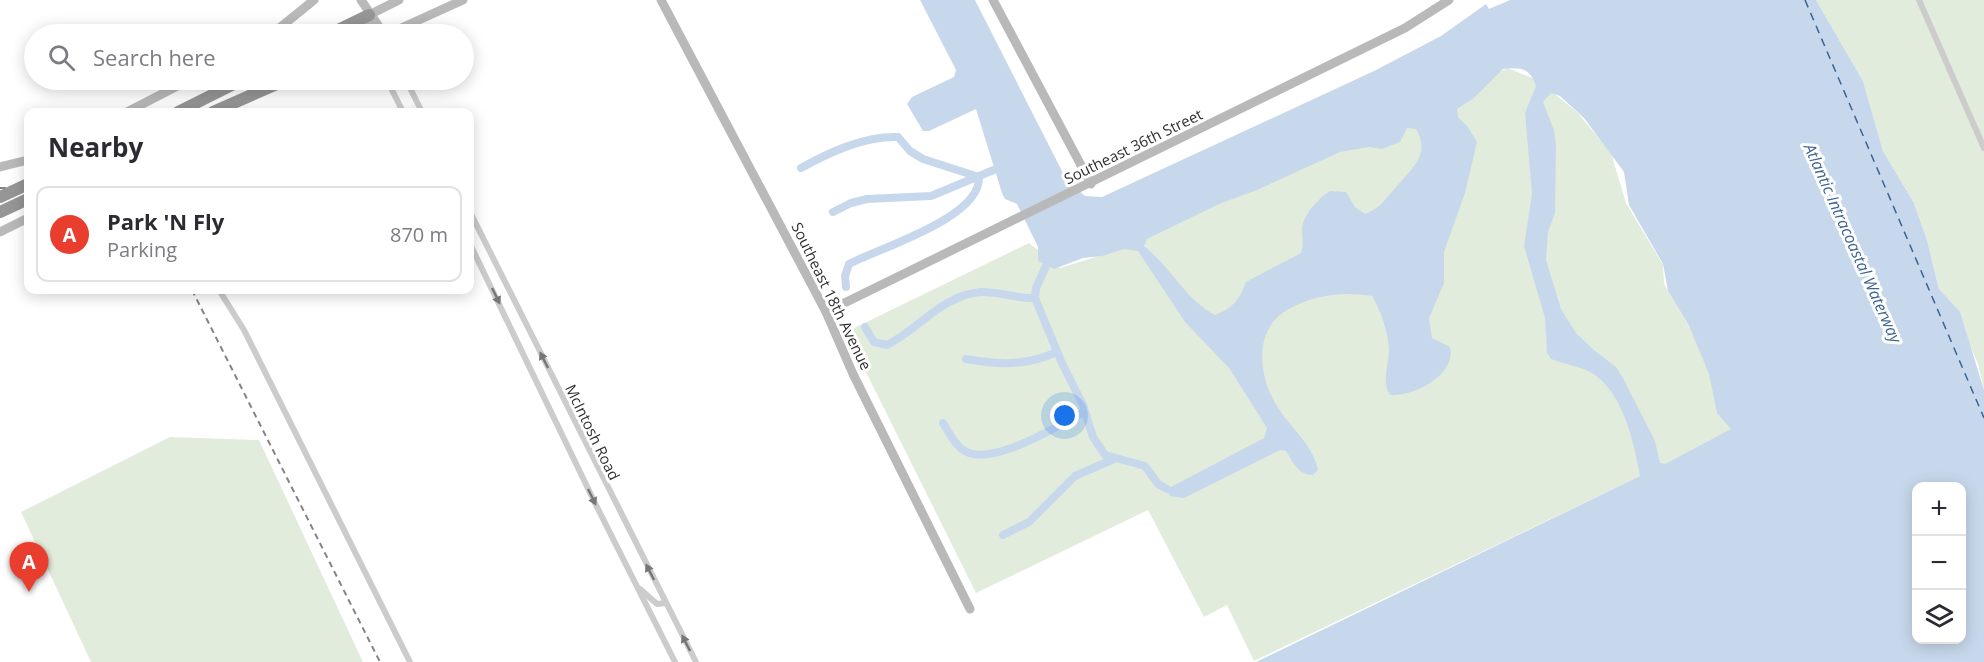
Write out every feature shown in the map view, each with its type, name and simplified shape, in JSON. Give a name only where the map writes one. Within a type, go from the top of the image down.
[{"type":"highway","points":[[351,24],[369,15]]},
{"type":"highway","points":[[186,108],[222,90]]},
{"type":"highway","points":[[222,108],[263,90]]},
{"type":"highway","points":[[0,197],[24,186]]},
{"type":"highway","points":[[0,212],[24,201]]},
{"type":"street","points":[[284,24],[314,0]]},
{"type":"street","points":[[361,0],[376,24]]},
{"type":"street","points":[[369,15],[399,0]]},
{"type":"street","points":[[410,24],[463,0]]},
{"type":"street","name":"Southeast 18th Avenue","points":[[661,0],[826,312],[853,374],[970,609]]},
{"type":"street","points":[[993,0],[1090,184]]},
{"type":"street","name":"Southeast 36th Street","points":[[826,312],[1405,28],[1449,0]]},
{"type":"street","points":[[1919,0],[1984,148]]},
{"type":"street","points":[[369,15],[369,24]]},
{"type":"street","points":[[135,108],[170,90]]},
{"type":"street","points":[[392,90],[402,108]]},
{"type":"street","points":[[411,90],[420,108]]},
{"type":"street","points":[[0,166],[24,161]]},
{"type":"street","points":[[0,232],[24,220]]},
{"type":"street","name":"McIntosh Road","points":[[474,220],[696,662]]},
{"type":"street","name":"McIntosh Road","points":[[474,252],[675,662]]},
{"type":"street","points":[[222,294],[244,330],[410,662]]},
{"type":"street","points":[[637,587],[652,601],[666,603]]},
{"type":"green space","points":[[1816,0],[1984,0],[1984,390],[1978,364],[1952,303],[1939,289],[1927,240],[1914,203],[1883,151],[1863,81]]},
{"type":"green space","points":[[1508,68],[1537,80],[1577,112],[1611,153],[1626,203],[1663,265],[1664,284],[1702,349],[1734,431],[1254,661],[1227,605],[1204,617],[1148,510],[976,593],[846,332],[1029,243],[1060,268],[1115,251],[1432,100]]},
{"type":"green space","points":[[170,437],[259,440],[363,662],[91,662],[21,512]]},
{"type":"water","name":"Atlantic Intracoastal Waterway","points":[[920,0],[975,0],[1066,179],[1085,196],[1102,197],[1374,71],[1441,36],[1486,4],[1489,9],[1510,0],[1816,0],[1863,81],[1883,151],[1914,203],[1927,240],[1939,289],[1960,312],[1984,390],[1984,662],[1256,662],[1640,476],[1635,449],[1626,421],[1605,384],[1590,372],[1551,359],[1547,353],[1545,318],[1524,246],[1532,194],[1525,113],[1536,86],[1534,80],[1524,70],[1503,69],[1474,98],[1457,109],[1458,117],[1468,127],[1477,142],[1465,193],[1444,252],[1444,283],[1429,318],[1432,338],[1450,347],[1447,367],[1440,375],[1421,388],[1399,395],[1390,395],[1386,384],[1389,349],[1387,336],[1372,296],[1339,294],[1297,305],[1276,319],[1268,331],[1263,344],[1262,358],[1273,400],[1308,446],[1318,470],[1313,475],[1303,473],[1296,467],[1286,451],[1280,450],[1184,498],[1170,496],[1167,489],[1264,438],[1267,428],[1229,368],[1185,322],[1138,251],[1124,249],[1102,256],[1083,258],[1054,269],[1038,261],[1038,247],[1017,204],[1005,199],[1002,193],[976,109],[929,131],[923,131],[907,104],[912,97],[954,77],[956,70]],"holes":[[[1551,93],[1560,96],[1584,118],[1624,172],[1629,205],[1663,264],[1668,291],[1689,326],[1709,374],[1717,413],[1731,429],[1665,464],[1660,463],[1655,441],[1616,367],[1576,333],[1561,309],[1546,260],[1548,232],[1555,213],[1556,146],[1554,130],[1543,102]],[[1407,128],[1416,129],[1421,146],[1418,160],[1383,202],[1365,214],[1355,207],[1346,192],[1330,191],[1317,202],[1305,218],[1301,253],[1246,282],[1235,303],[1215,315],[1194,300],[1144,246],[1147,239],[1219,204],[1257,190],[1340,152],[1369,147],[1382,149],[1400,142]]]},
{"type":"waterway","points":[[801,168],[835,151],[860,142],[898,137],[910,151],[923,159],[979,177],[975,192],[964,206],[947,218],[926,230],[849,264],[845,276],[846,287]]},
{"type":"waterway","points":[[833,212],[851,203],[867,199],[931,196],[996,169]]},
{"type":"waterway","points":[[1046,266],[1036,288],[1035,298],[1061,361],[1083,405],[1093,437],[1105,455],[1145,466],[1158,484],[1167,489]]},
{"type":"waterway","points":[[865,327],[874,342],[887,345],[942,306],[966,295],[987,292],[1035,298]]},
{"type":"waterway","points":[[966,359],[1012,363],[1034,360],[1057,352]]},
{"type":"waterway","points":[[943,423],[954,441],[963,450],[975,454],[990,454],[1024,443],[1085,412]]},
{"type":"waterway","points":[[1003,535],[1029,522],[1075,476],[1114,459]]},
{"type":"ferry route","points":[[1805,0],[1984,418]]},
{"type":"railway","points":[[0,188],[24,188]]},
{"type":"railway","points":[[194,294],[380,662]]},
{"type":"place","name":"Park 'N Fly","points":[[29,592]]}]
